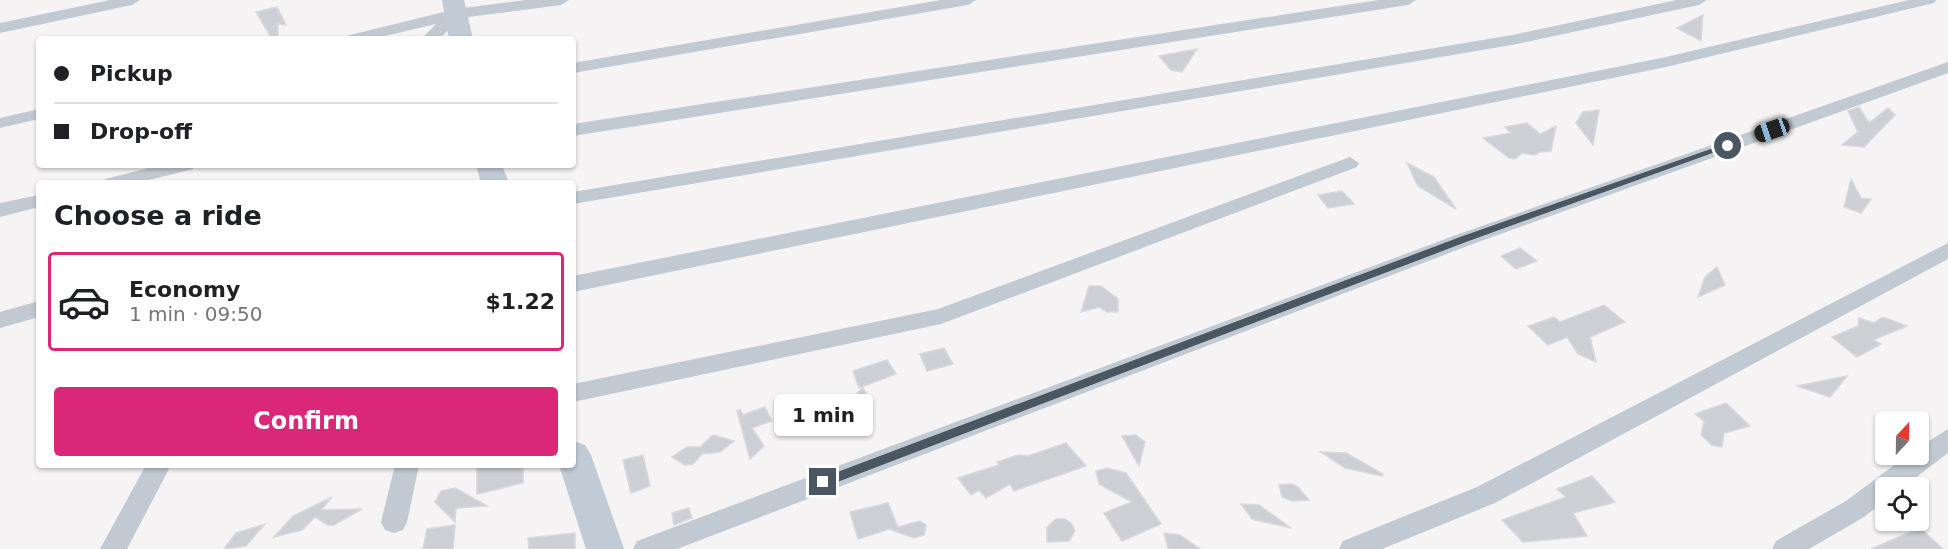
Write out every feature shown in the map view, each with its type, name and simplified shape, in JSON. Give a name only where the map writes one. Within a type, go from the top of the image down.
[{"type":"street","points":[[0,28],[132,0]]},
{"type":"street","points":[[362,36],[454,7],[561,0]]},
{"type":"street","points":[[576,68],[968,0]]},
{"type":"street","points":[[576,130],[1408,0]]},
{"type":"street","points":[[576,197],[1512,40],[1699,0]]},
{"type":"street","points":[[576,283],[1402,114],[1502,96],[1826,27],[1928,0]]},
{"type":"street","points":[[431,36],[454,7]]},
{"type":"street","points":[[454,7],[460,36]]},
{"type":"street","points":[[646,549],[1463,240],[1948,68]]},
{"type":"street","points":[[0,123],[36,115]]},
{"type":"street","points":[[576,392],[941,316],[1350,163]]},
{"type":"street","points":[[124,180],[174,168]]},
{"type":"street","points":[[0,210],[36,202]]},
{"type":"street","points":[[1352,549],[1486,495],[1948,250]]},
{"type":"street","points":[[0,320],[36,310]]},
{"type":"street","points":[[1785,549],[1855,510],[1948,439]]},
{"type":"street","points":[[576,464],[605,549]]},
{"type":"street","points":[[113,549],[157,468]]},
{"type":"street","points":[[394,522],[406,468]]},
{"type":"building","points":[[277,7],[286,25],[278,24],[278,36],[270,36],[256,12]]},
{"type":"building","points":[[1703,15],[1701,41],[1677,28]]},
{"type":"building","points":[[1197,49],[1182,72],[1171,70],[1159,56]]},
{"type":"building","points":[[1859,107],[1869,123],[1888,108],[1895,115],[1864,147],[1842,145],[1858,132],[1848,111]]},
{"type":"building","points":[[1599,110],[1593,145],[1576,123],[1583,112]]},
{"type":"building","points":[[1527,123],[1540,134],[1556,126],[1551,151],[1535,155],[1522,153],[1515,159],[1509,158],[1483,138],[1511,133],[1505,127]]},
{"type":"building","points":[[1407,163],[1434,177],[1456,209],[1418,186]]},
{"type":"building","points":[[1851,179],[1861,198],[1871,199],[1861,213],[1844,207]]},
{"type":"building","points":[[1342,191],[1354,204],[1328,208],[1318,195]]},
{"type":"building","points":[[1520,248],[1537,261],[1516,269],[1501,256]]},
{"type":"building","points":[[1717,267],[1725,285],[1698,297],[1705,277]]},
{"type":"building","points":[[1089,286],[1101,286],[1118,299],[1118,312],[1107,312],[1099,307],[1081,312]]},
{"type":"building","points":[[1604,305],[1625,322],[1590,337],[1596,362],[1578,354],[1567,337],[1548,345],[1528,326],[1554,317],[1560,322]]},
{"type":"building","points":[[1859,318],[1874,323],[1881,318],[1886,318],[1907,326],[1873,340],[1881,344],[1857,357],[1832,337],[1858,326]]},
{"type":"building","points":[[944,348],[953,364],[927,371],[920,354]]},
{"type":"building","points":[[887,360],[896,374],[859,388],[853,371]]},
{"type":"building","points":[[1847,376],[1830,397],[1797,386]]},
{"type":"building","points":[[863,388],[872,403],[868,408],[858,411],[845,404]]},
{"type":"building","points":[[1726,403],[1750,426],[1724,433],[1722,447],[1712,445],[1701,435],[1704,421],[1695,414]]},
{"type":"building","points":[[765,407],[772,421],[752,428],[764,446],[750,459],[737,411],[740,410],[743,415]]},
{"type":"building","points":[[713,435],[734,441],[720,452],[702,454],[693,464],[685,465],[672,457],[687,447],[700,447]]},
{"type":"building","points":[[1136,435],[1145,442],[1139,466],[1122,436]]},
{"type":"building","points":[[1066,443],[1086,466],[1014,491],[1010,484],[986,498],[979,490],[971,495],[958,478],[999,465],[997,462],[1019,455],[1028,456]]},
{"type":"building","points":[[1321,452],[1346,453],[1383,474],[1382,476],[1345,468]]},
{"type":"building","points":[[643,455],[650,486],[631,493],[623,460]]},
{"type":"building","points":[[477,468],[523,468],[523,483],[477,494]]},
{"type":"building","points":[[1107,468],[1126,473],[1161,524],[1122,541],[1104,513],[1132,502],[1099,484],[1096,471]]},
{"type":"building","points":[[1592,476],[1615,502],[1573,513],[1587,536],[1523,542],[1502,520],[1566,497],[1557,489]]},
{"type":"building","points":[[1292,484],[1298,487],[1309,500],[1292,501],[1282,497],[1279,485]]},
{"type":"building","points":[[455,488],[487,506],[456,508],[455,522],[435,502],[441,491]]},
{"type":"building","points":[[332,497],[321,510],[362,509],[334,525],[328,525],[315,517],[302,530],[274,537],[293,516]]},
{"type":"building","points":[[888,503],[898,527],[920,521],[926,525],[924,535],[914,538],[889,529],[858,539],[850,512]]},
{"type":"building","points":[[1241,504],[1259,505],[1291,528],[1252,519]]},
{"type":"building","points":[[689,508],[692,518],[674,525],[672,513]]},
{"type":"building","points":[[1056,519],[1065,519],[1072,524],[1075,531],[1069,541],[1047,542],[1047,527]]},
{"type":"building","points":[[265,524],[246,546],[224,549],[236,533]]},
{"type":"building","points":[[455,525],[453,549],[423,549],[427,529]]},
{"type":"building","points":[[1913,531],[1923,531],[1943,549],[1871,549]]},
{"type":"building","points":[[575,533],[575,549],[529,549],[528,538]]},
{"type":"building","points":[[1164,533],[1180,535],[1200,549],[1168,549]]},
{"type":"route","points":[[823,482],[1463,240],[1728,146]]}]
